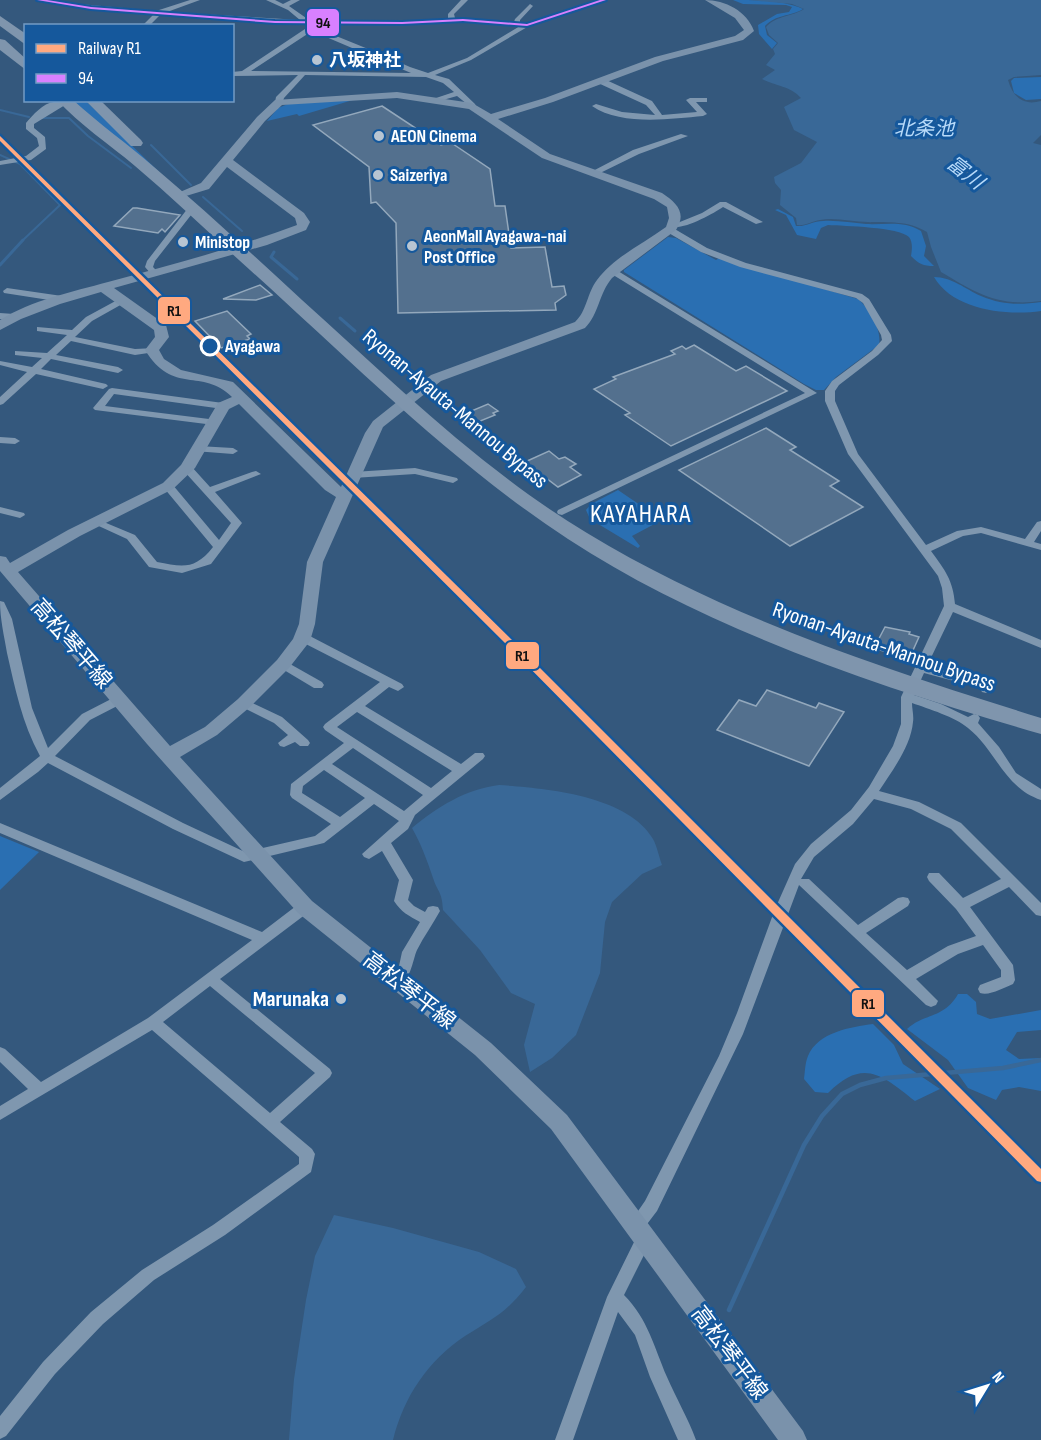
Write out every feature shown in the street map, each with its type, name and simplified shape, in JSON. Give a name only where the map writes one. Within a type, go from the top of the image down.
[{"type":"highway","points":[[0,20],[24,39]]},
{"type":"highway","points":[[0,43],[24,64]]},
{"type":"highway","name":"Ryonan-Ayauta-Mannou Bypass","points":[[62,102],[189,201]]},
{"type":"highway","name":"Ryonan-Ayauta-Mannou Bypass","points":[[94,102],[189,201],[408,399],[464,454],[529,504],[625,564],[767,633],[837,661],[1041,714]]},
{"type":"highway","name":"Ryonan-Ayauta-Mannou Bypass","points":[[408,399],[562,512],[644,562],[736,607],[914,682],[1041,726]]},
{"type":"street","points":[[39,0],[91,8],[311,26],[452,20],[527,25]]},
{"type":"street","points":[[269,0],[283,6],[311,26],[407,69],[446,81],[472,106],[546,156],[646,191],[666,201],[675,212],[672,228]]},
{"type":"street","points":[[283,6],[297,0]]},
{"type":"street","points":[[452,20],[451,14],[465,0]]},
{"type":"street","points":[[234,74],[244,72],[429,75],[469,59],[527,25],[604,0]]},
{"type":"street","points":[[488,117],[549,100],[659,59],[739,38],[749,31],[748,24],[742,17],[710,0]]},
{"type":"street","points":[[147,24],[158,13],[194,1],[213,12],[204,16]]},
{"type":"street","points":[[517,25],[517,20],[530,6]]},
{"type":"street","points":[[244,72],[311,26]]},
{"type":"street","points":[[154,272],[149,267],[151,261],[189,201],[205,186],[303,73]]},
{"type":"street","points":[[601,81],[649,103],[661,118]]},
{"type":"street","points":[[439,100],[459,93]]},
{"type":"street","points":[[279,102],[397,94],[472,106]]},
{"type":"street","points":[[596,106],[621,115],[647,119],[703,114],[690,100],[704,100]]},
{"type":"street","points":[[0,163],[28,158],[43,147],[41,137],[30,129],[30,123],[62,102]]},
{"type":"street","points":[[593,173],[636,152],[684,136]]},
{"type":"street","points":[[0,326],[7,317],[62,298],[241,248],[296,231],[302,227],[304,222],[280,200],[227,161]]},
{"type":"street","points":[[168,756],[211,731],[244,703],[283,664],[302,637],[307,624],[315,562],[372,433],[384,418],[430,381],[580,325],[588,316],[601,283],[613,271],[672,228],[697,219],[723,204],[759,222]]},
{"type":"street","points":[[564,1440],[615,1297],[651,1206],[736,1033],[779,914],[801,866],[821,840],[848,821],[867,801],[870,792],[898,746],[907,724],[905,707],[914,682],[950,606],[948,588],[943,575],[926,549],[853,454],[830,401],[830,391],[835,382],[875,353],[886,341],[886,335],[866,301],[846,291],[743,265],[704,250],[672,228]]},
{"type":"street","points":[[562,512],[812,393],[613,271]]},
{"type":"street","points":[[40,329],[90,343],[135,352],[152,350],[162,337],[161,328],[103,287]]},
{"type":"street","points":[[7,291],[62,298]]},
{"type":"street","points":[[1,399],[89,319],[121,301]]},
{"type":"street","points":[[71,360],[90,343]]},
{"type":"street","points":[[152,350],[170,372],[176,375],[222,381],[330,488],[344,495]]},
{"type":"street","points":[[18,353],[50,356],[118,370]]},
{"type":"street","points":[[2,363],[104,386]]},
{"type":"street","points":[[214,422],[98,408],[112,391],[224,406]]},
{"type":"street","points":[[4,566],[168,486],[187,468],[224,406],[241,398]]},
{"type":"street","points":[[0,440],[15,441]]},
{"type":"street","points":[[198,449],[234,451]]},
{"type":"street","points":[[354,475],[411,467],[453,480]]},
{"type":"street","points":[[95,522],[131,537],[153,565],[182,570],[207,562],[237,523],[187,468]]},
{"type":"street","points":[[208,490],[256,474]]},
{"type":"street","points":[[168,486],[219,547]]},
{"type":"street","points":[[0,510],[20,515]]},
{"type":"street","points":[[1028,542],[1041,524]]},
{"type":"street","points":[[926,549],[972,530],[981,530],[1041,547]]},
{"type":"street","name":"高松琴平線","points":[[4,566],[168,756],[305,907],[483,1048],[559,1122],[596,1169],[640,1233],[794,1440]]},
{"type":"street","points":[[0,605],[6,619],[30,722],[46,757],[244,857],[319,840],[374,798]]},
{"type":"street","points":[[950,606],[1041,644]]},
{"type":"street","points":[[302,637],[393,684],[357,706],[329,727],[433,795]]},
{"type":"street","points":[[283,664],[318,685]]},
{"type":"street","points":[[914,682],[987,686],[986,689]]},
{"type":"street","points":[[914,682],[937,707],[973,720],[1012,776],[1041,795]]},
{"type":"street","points":[[0,795],[46,757],[86,717],[119,700]]},
{"type":"street","points":[[244,703],[278,720],[300,740],[284,743]]},
{"type":"street","points":[[357,706],[462,771]]},
{"type":"street","points":[[341,824],[296,795],[297,784],[353,742]]},
{"type":"street","points":[[369,854],[403,825],[410,812],[479,756]]},
{"type":"street","points":[[323,764],[406,819]]},
{"type":"street","points":[[870,792],[915,805],[956,826],[1041,911]]},
{"type":"street","points":[[0,828],[261,938]]},
{"type":"street","points":[[383,842],[406,880],[401,901],[409,910],[430,915],[409,952],[406,968],[396,980]]},
{"type":"street","points":[[934,877],[961,904],[1008,969],[1008,980],[985,989]]},
{"type":"street","points":[[961,904],[1010,881]]},
{"type":"street","points":[[804,883],[931,1001]]},
{"type":"street","points":[[856,932],[903,902]]},
{"type":"street","points":[[0,1114],[38,1089],[153,1022],[261,938],[305,907]]},
{"type":"street","points":[[906,978],[953,950],[985,939]]},
{"type":"street","points":[[211,979],[325,1073],[271,1121]]},
{"type":"street","points":[[0,1430],[49,1368],[97,1318],[148,1275],[219,1230],[306,1167],[307,1154],[153,1022]]},
{"type":"street","points":[[0,1053],[38,1089]]},
{"type":"street","points":[[615,1297],[632,1313],[646,1338],[655,1368],[687,1440]]},
{"type":"shaded area","points":[[733,0],[778,2],[803,9],[778,17],[765,26],[767,35],[777,43],[772,49],[759,34],[758,25],[777,14],[789,12],[792,7],[743,4]]},
{"type":"shaded area","points":[[1041,77],[1041,99],[1026,100],[1014,93],[1011,81],[1014,78]]},
{"type":"shaded area","points":[[353,100],[299,116],[297,114],[267,121],[278,108],[288,104]]},
{"type":"shaded area","points":[[70,102],[87,102],[192,204]]},
{"type":"shaded area","points":[[778,209],[793,217],[796,226],[819,221],[908,225],[921,231],[926,246],[924,256],[934,266],[921,264],[911,256],[911,241],[903,234],[871,228],[828,225],[821,228],[816,239],[797,235],[786,215],[775,210]]},
{"type":"shaded area","points":[[668,237],[676,238],[716,260],[719,258],[858,299],[874,320],[879,333],[879,345],[836,377],[824,390],[816,390],[804,384],[624,272]]},
{"type":"shaded area","points":[[934,277],[953,281],[981,296],[1003,303],[1041,302],[1041,311],[997,311],[967,304],[943,288]]},
{"type":"shaded area","points":[[618,490],[662,520],[632,536],[640,546],[638,548],[590,519],[586,510],[591,504]]},
{"type":"shaded area","points":[[0,836],[39,852],[0,890]]},
{"type":"shaded area","points":[[958,994],[967,994],[976,1002],[977,1014],[990,1019],[1041,1010],[1041,1030],[1017,1032],[1006,1050],[1019,1059],[1041,1058],[1041,1091],[1019,1087],[1002,1090],[996,1100],[968,1088],[948,1060],[907,1029],[920,1020],[947,1008]]},
{"type":"shaded area","points":[[873,1024],[894,1045],[903,1064],[940,1089],[915,1101],[882,1077],[862,1073],[840,1082],[828,1093],[815,1092],[804,1079],[807,1059],[813,1048],[819,1041],[836,1032]]},
{"type":"water","name":"北条池","points":[[749,0],[1041,0],[1041,75],[1014,77],[1008,80],[1020,99],[1029,102],[1041,101],[1041,135],[1033,143],[1041,145],[1041,301],[1000,300],[988,297],[954,280],[941,272],[927,232],[920,228],[898,223],[832,219],[797,225],[796,218],[780,205],[781,190],[775,183],[774,177],[801,163],[817,142],[794,130],[784,107],[801,98],[788,89],[762,79],[775,70],[766,65],[775,54],[773,49],[778,43],[769,35],[766,27],[775,20],[804,9],[792,4]]},
{"type":"water","points":[[499,785],[561,792],[605,803],[625,812],[641,824],[653,839],[662,865],[642,874],[612,902],[605,922],[600,973],[576,1035],[552,1058],[530,1072],[524,1045],[535,1004],[511,993],[480,950],[443,910],[441,895],[412,828],[452,800],[475,790]]},
{"type":"water","points":[[334,1215],[393,1228],[479,1252],[516,1269],[526,1287],[505,1310],[465,1336],[429,1368],[411,1394],[393,1440],[289,1440],[294,1379],[306,1300],[315,1256]]},
{"type":"building","points":[[382,106],[441,145],[450,142],[490,169],[495,206],[505,206],[511,248],[545,247],[552,287],[564,286],[566,295],[555,303],[556,310],[398,313],[396,223],[376,202],[371,203],[369,167],[313,125]]},
{"type":"building","points":[[133,208],[180,215],[165,232],[162,229],[158,233],[114,226]]},
{"type":"building","points":[[260,285],[272,295],[256,300],[223,299]]},
{"type":"building","points":[[227,311],[251,334],[247,336],[250,339],[221,348],[195,321]]},
{"type":"building","points":[[694,345],[736,371],[746,366],[787,391],[671,446],[625,415],[630,413],[594,389],[616,379],[613,377],[675,354],[671,351],[682,346],[686,349]]},
{"type":"building","points":[[488,404],[498,411],[493,413],[495,415],[473,424],[462,415]]},
{"type":"building","points":[[766,428],[796,447],[790,450],[839,481],[830,486],[863,507],[790,546],[679,470]]},
{"type":"building","points":[[549,451],[559,459],[565,457],[576,464],[570,467],[581,475],[558,487],[525,462]]},
{"type":"building","points":[[885,627],[910,632],[909,634],[919,637],[909,659],[874,648]]},
{"type":"building","points":[[767,690],[816,708],[819,703],[844,712],[809,766],[717,730],[739,700],[756,706]]},
{"type":"waterway","points":[[0,110],[29,117]]},
{"type":"waterway","points":[[42,118],[69,118],[88,136],[131,168]]},
{"type":"waterway","points":[[151,145],[191,185]]},
{"type":"waterway","points":[[0,155],[20,164],[60,205],[23,240]]},
{"type":"waterway","points":[[203,197],[242,231]]},
{"type":"waterway","points":[[0,265],[23,240]]},
{"type":"waterway","points":[[274,252],[271,257],[297,279]]},
{"type":"waterway","points":[[340,318],[355,331]]},
{"type":"waterway","points":[[729,1310],[804,1145],[822,1116],[842,1094],[860,1085],[886,1078],[1003,1068],[1041,1060]]},
{"type":"rail line","name":"R1","points":[[0,138],[510,643],[1041,1177]]},
{"type":"transit line","name":"94","points":[[39,0],[91,8],[275,22],[402,23],[463,20],[527,25],[604,0]]},
{"type":"place","name":"八坂神社","points":[[317,60]]},
{"type":"place","name":"AEON Cinema","points":[[379,136]]},
{"type":"place","name":"Saizeriya","points":[[378,175]]},
{"type":"place","name":"Ministop","points":[[183,242]]},
{"type":"place","name":"AeonMall Ayagawa-nai Post Office","points":[[412,246]]},
{"type":"place","name":"Ayagawa","points":[[210,346]]},
{"type":"place","name":"Marunaka","points":[[341,999]]},
{"type":"district","name":"KAYAHARA","points":[[641,514]]},
{"type":"water label","name":"富川","points":[[965,173]]}]
